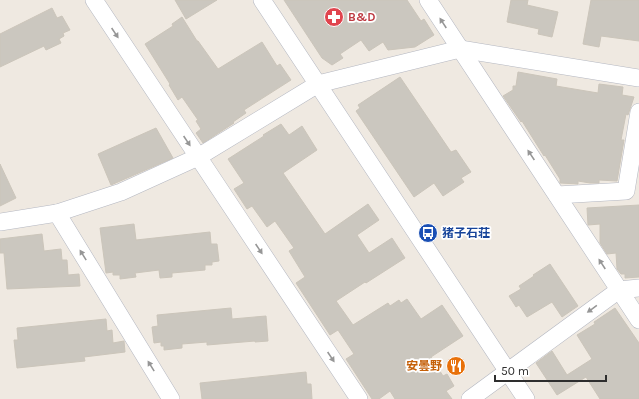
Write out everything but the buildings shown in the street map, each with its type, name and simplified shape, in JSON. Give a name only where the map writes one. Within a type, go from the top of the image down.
[{"type":"street","points":[[94,0],[359,399]]},
{"type":"street","points":[[262,0],[526,399]]},
{"type":"street","points":[[428,0],[639,320]]},
{"type":"street","points":[[0,222],[57,213],[121,192],[198,157],[318,84],[460,49],[639,78]]},
{"type":"street","points":[[557,195],[626,191],[639,112]]},
{"type":"street","points":[[57,213],[171,399]]},
{"type":"street","points":[[470,399],[620,290],[639,288]]},
{"type":"place","name":"B&D","points":[[334,17]]},
{"type":"place","name":"猪子石荘","points":[[428,233]]},
{"type":"place","name":"安曇野","points":[[456,366]]}]
